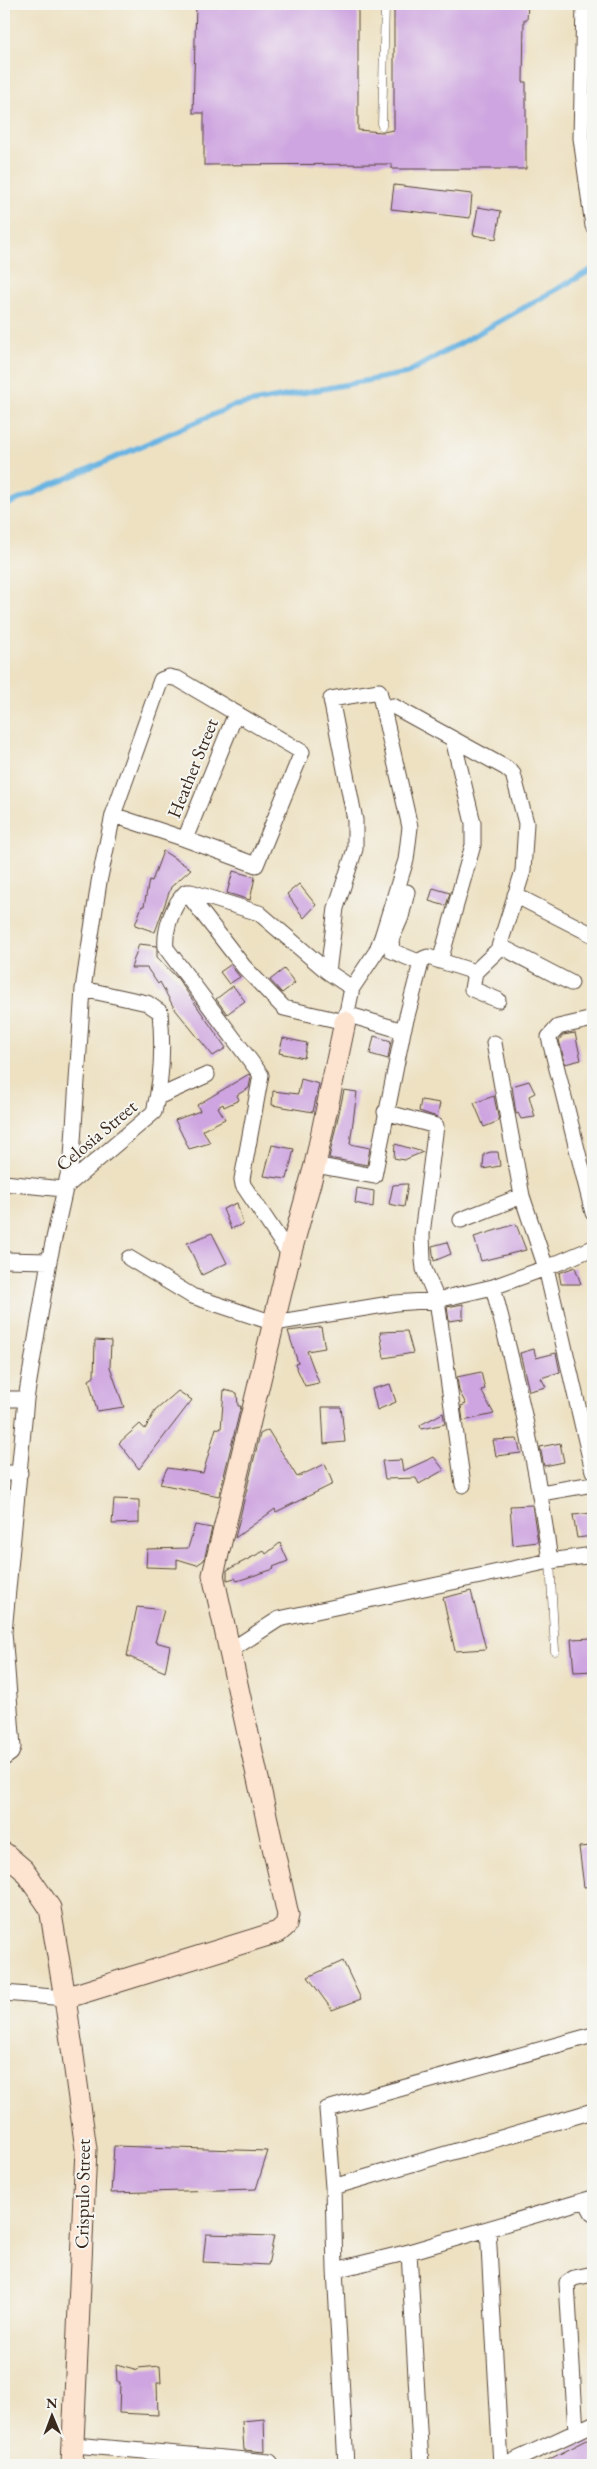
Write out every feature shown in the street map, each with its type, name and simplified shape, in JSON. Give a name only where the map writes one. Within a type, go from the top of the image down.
[{"type":"street","points":[[584,4],[581,138],[593,226]]},
{"type":"street","points":[[4,1758],[11,1753],[13,1747],[4,1632],[8,1557],[20,1473],[26,1399],[49,1261],[63,1189],[72,1157],[83,989],[99,882],[113,815],[161,680],[170,677],[178,679],[302,752],[256,865],[113,815]]},
{"type":"street","points":[[4,1993],[65,1998],[278,1932],[286,1925],[288,1915],[213,1575],[290,1256],[315,1165],[352,988],[376,952],[406,860],[410,827],[379,691],[331,699],[355,820],[355,849],[336,908],[328,972]]},
{"type":"street","points":[[421,963],[392,951],[391,940],[401,917],[418,840],[419,827],[393,706],[506,768],[513,774],[526,823],[523,871],[500,946],[476,972],[472,989],[498,1000]]},
{"type":"street","name":"Heather Street","points":[[185,839],[236,713]]},
{"type":"street","points":[[440,961],[473,845],[473,823],[453,738]]},
{"type":"street","points":[[186,892],[244,967],[284,1008],[346,1018],[403,1031]]},
{"type":"street","points":[[186,892],[259,913],[328,972],[352,988]]},
{"type":"street","points":[[186,892],[178,899],[165,938],[166,948],[261,1075],[242,1179],[243,1185],[290,1256]]},
{"type":"street","points":[[515,896],[593,936]]},
{"type":"street","points":[[500,946],[571,983]]},
{"type":"street","points":[[315,1165],[374,1176],[385,1112],[403,1031],[423,959],[428,957],[476,972]]},
{"type":"street","name":"Celosia Street","points":[[63,1189],[154,1112],[158,1097],[162,1033],[160,1012],[147,1003],[83,989]]},
{"type":"street","points":[[593,1019],[558,1027],[549,1037],[593,1213]]},
{"type":"street","points":[[494,1044],[522,1196],[546,1268],[593,1472]]},
{"type":"street","points":[[158,1097],[207,1075]]},
{"type":"street","points":[[385,1112],[436,1126],[422,1234],[424,1269],[437,1300],[463,1486]]},
{"type":"street","points":[[4,1183],[63,1189]]},
{"type":"street","points":[[461,1220],[522,1196]]},
{"type":"street","points":[[129,1258],[192,1296],[274,1323],[396,1303],[437,1300],[493,1287],[546,1268],[593,1248]]},
{"type":"street","points":[[4,1260],[49,1261]]},
{"type":"street","points":[[493,1287],[518,1381],[541,1493],[550,1561]]},
{"type":"street","points":[[4,1398],[26,1399]]},
{"type":"street","points":[[4,1473],[20,1473]]},
{"type":"street","points":[[541,1493],[593,1484]]},
{"type":"street","points":[[231,1650],[278,1620],[550,1561],[593,1555]]},
{"type":"street","name":"Crispulo Street","points":[[4,1853],[24,1870],[50,1908],[65,1998],[86,2149],[73,2455]]},
{"type":"street","points":[[346,2465],[335,2270],[333,2187],[327,2109],[593,2034]]},
{"type":"street","points":[[333,2187],[593,2111]]},
{"type":"street","points":[[335,2270],[409,2252],[488,2229],[591,2204]]},
{"type":"street","points":[[488,2229],[503,2465],[593,2424]]},
{"type":"street","points":[[409,2252],[421,2465]]},
{"type":"street","points":[[576,2432],[567,2283],[574,2278],[593,2274]]},
{"type":"street","points":[[73,2455],[270,2462]]},
{"type":"lane","points":[[382,126],[385,4]]},
{"type":"lane","points":[[550,1561],[554,1651]]},
{"type":"building","points":[[196,4],[358,4],[358,130],[382,132],[394,130],[394,4],[528,4],[527,20],[524,20],[523,82],[526,82],[526,169],[392,169],[392,164],[204,165],[204,113],[193,113]]},
{"type":"building","points":[[394,185],[472,194],[470,218],[391,209]]},
{"type":"building","points":[[478,207],[501,211],[496,239],[473,235]]},
{"type":"building","points":[[163,851],[191,869],[171,887],[155,932],[135,925],[142,906],[144,906],[149,880],[152,881]]},
{"type":"building","points":[[233,871],[255,877],[250,900],[227,893]]},
{"type":"building","points":[[299,884],[316,905],[304,918],[287,894]]},
{"type":"building","points":[[433,888],[450,893],[446,906],[429,901]]},
{"type":"building","points":[[139,944],[157,946],[157,957],[178,979],[226,1048],[213,1056],[174,1008],[160,982],[158,984],[147,968],[131,968]]},
{"type":"building","points":[[230,965],[240,977],[229,984],[220,972]]},
{"type":"building","points":[[284,969],[295,983],[282,993],[270,980]]},
{"type":"building","points":[[233,986],[245,1001],[227,1014],[216,999]]},
{"type":"building","points":[[575,1033],[581,1060],[565,1064],[559,1040],[563,1035]]},
{"type":"building","points":[[374,1036],[391,1041],[388,1059],[370,1054]]},
{"type":"building","points":[[283,1038],[307,1043],[304,1058],[279,1053]]},
{"type":"building","points":[[249,1074],[251,1077],[249,1088],[237,1095],[239,1100],[224,1107],[223,1104],[218,1107],[225,1119],[203,1130],[210,1143],[189,1149],[175,1120],[200,1111],[197,1105]]},
{"type":"building","points":[[301,1079],[319,1084],[313,1112],[272,1105],[273,1091],[298,1094]]},
{"type":"building","points":[[529,1081],[535,1093],[529,1096],[535,1117],[521,1119],[518,1113],[516,1114],[512,1086]]},
{"type":"building","points":[[344,1090],[357,1092],[350,1144],[370,1148],[367,1165],[329,1158]]},
{"type":"building","points":[[494,1096],[499,1121],[484,1127],[474,1103]]},
{"type":"building","points":[[421,1100],[440,1103],[437,1117],[419,1111]]},
{"type":"building","points":[[395,1144],[423,1152],[404,1160],[394,1158]]},
{"type":"building","points":[[272,1145],[294,1149],[287,1179],[264,1176]]},
{"type":"building","points":[[498,1152],[500,1166],[483,1169],[484,1154]]},
{"type":"building","points":[[408,1184],[404,1207],[389,1204],[393,1185]]},
{"type":"building","points":[[357,1188],[374,1191],[373,1207],[355,1203]]},
{"type":"building","points":[[237,1203],[243,1224],[231,1229],[223,1209]]},
{"type":"building","points":[[516,1224],[526,1250],[481,1261],[474,1237]]},
{"type":"building","points":[[212,1233],[227,1263],[202,1275],[187,1243]]},
{"type":"building","points":[[447,1242],[451,1254],[434,1261],[432,1246]]},
{"type":"building","points":[[575,1267],[581,1284],[561,1284],[559,1273]]},
{"type":"building","points":[[463,1304],[463,1319],[449,1321],[447,1307]]},
{"type":"building","points":[[321,1327],[325,1348],[307,1351],[319,1383],[305,1386],[295,1364],[298,1363],[288,1331]]},
{"type":"building","points":[[407,1331],[413,1353],[384,1358],[380,1332]]},
{"type":"building","points":[[95,1340],[111,1341],[110,1367],[124,1407],[97,1411],[89,1380],[94,1377]]},
{"type":"building","points":[[534,1349],[536,1358],[556,1353],[560,1372],[541,1378],[546,1387],[529,1391],[520,1353]]},
{"type":"building","points":[[481,1372],[485,1389],[481,1390],[494,1414],[463,1421],[461,1406],[466,1404],[459,1391],[457,1377]]},
{"type":"building","points":[[390,1384],[396,1402],[377,1410],[372,1389]]},
{"type":"building","points":[[224,1390],[237,1393],[238,1406],[241,1406],[219,1496],[160,1484],[167,1468],[203,1473],[216,1428],[221,1429]]},
{"type":"building","points":[[178,1391],[192,1400],[139,1469],[119,1443],[140,1424],[145,1429],[155,1411]]},
{"type":"building","points":[[322,1407],[341,1407],[345,1442],[324,1444]]},
{"type":"building","points":[[443,1413],[445,1424],[421,1429],[420,1425]]},
{"type":"building","points":[[268,1430],[297,1477],[325,1464],[333,1484],[276,1512],[275,1509],[235,1538],[260,1434]]},
{"type":"building","points":[[517,1439],[521,1453],[496,1456],[493,1440]]},
{"type":"building","points":[[560,1443],[564,1462],[544,1466],[540,1447]]},
{"type":"building","points":[[434,1457],[444,1470],[419,1484],[416,1478],[385,1479],[382,1461],[401,1460],[403,1471]]},
{"type":"building","points":[[114,1499],[139,1500],[139,1523],[112,1524]]},
{"type":"building","points":[[532,1505],[538,1542],[513,1545],[510,1506]]},
{"type":"building","points":[[593,1513],[593,1536],[577,1538],[573,1515]]},
{"type":"building","points":[[195,1525],[212,1528],[204,1560],[197,1565],[177,1559],[177,1568],[146,1567],[147,1549],[188,1548]]},
{"type":"building","points":[[280,1543],[288,1561],[273,1567],[274,1569],[237,1581],[235,1578],[227,1580],[227,1570],[264,1551],[266,1554]]},
{"type":"building","points":[[471,1591],[486,1649],[455,1651],[443,1598]]},
{"type":"building","points":[[137,1607],[164,1610],[155,1642],[170,1646],[165,1672],[127,1656]]},
{"type":"building","points":[[593,1638],[593,1671],[574,1672],[571,1639]]},
{"type":"building","points":[[593,1846],[593,1886],[584,1887],[579,1847]]},
{"type":"building","points":[[343,1961],[361,1999],[332,2010],[308,1977]]},
{"type":"building","points":[[114,2146],[268,2151],[256,2189],[111,2193]]},
{"type":"building","points":[[206,2234],[274,2236],[268,2265],[203,2262]]},
{"type":"building","points":[[116,2364],[138,2370],[138,2368],[160,2366],[161,2383],[157,2383],[158,2415],[119,2413],[120,2382],[117,2382]]},
{"type":"building","points":[[264,2419],[265,2452],[244,2450],[242,2421]]},
{"type":"building","points":[[589,2439],[593,2448],[593,2465],[538,2465]]},
{"type":"waterway","points":[[4,506],[233,406],[407,373],[593,269]]}]
